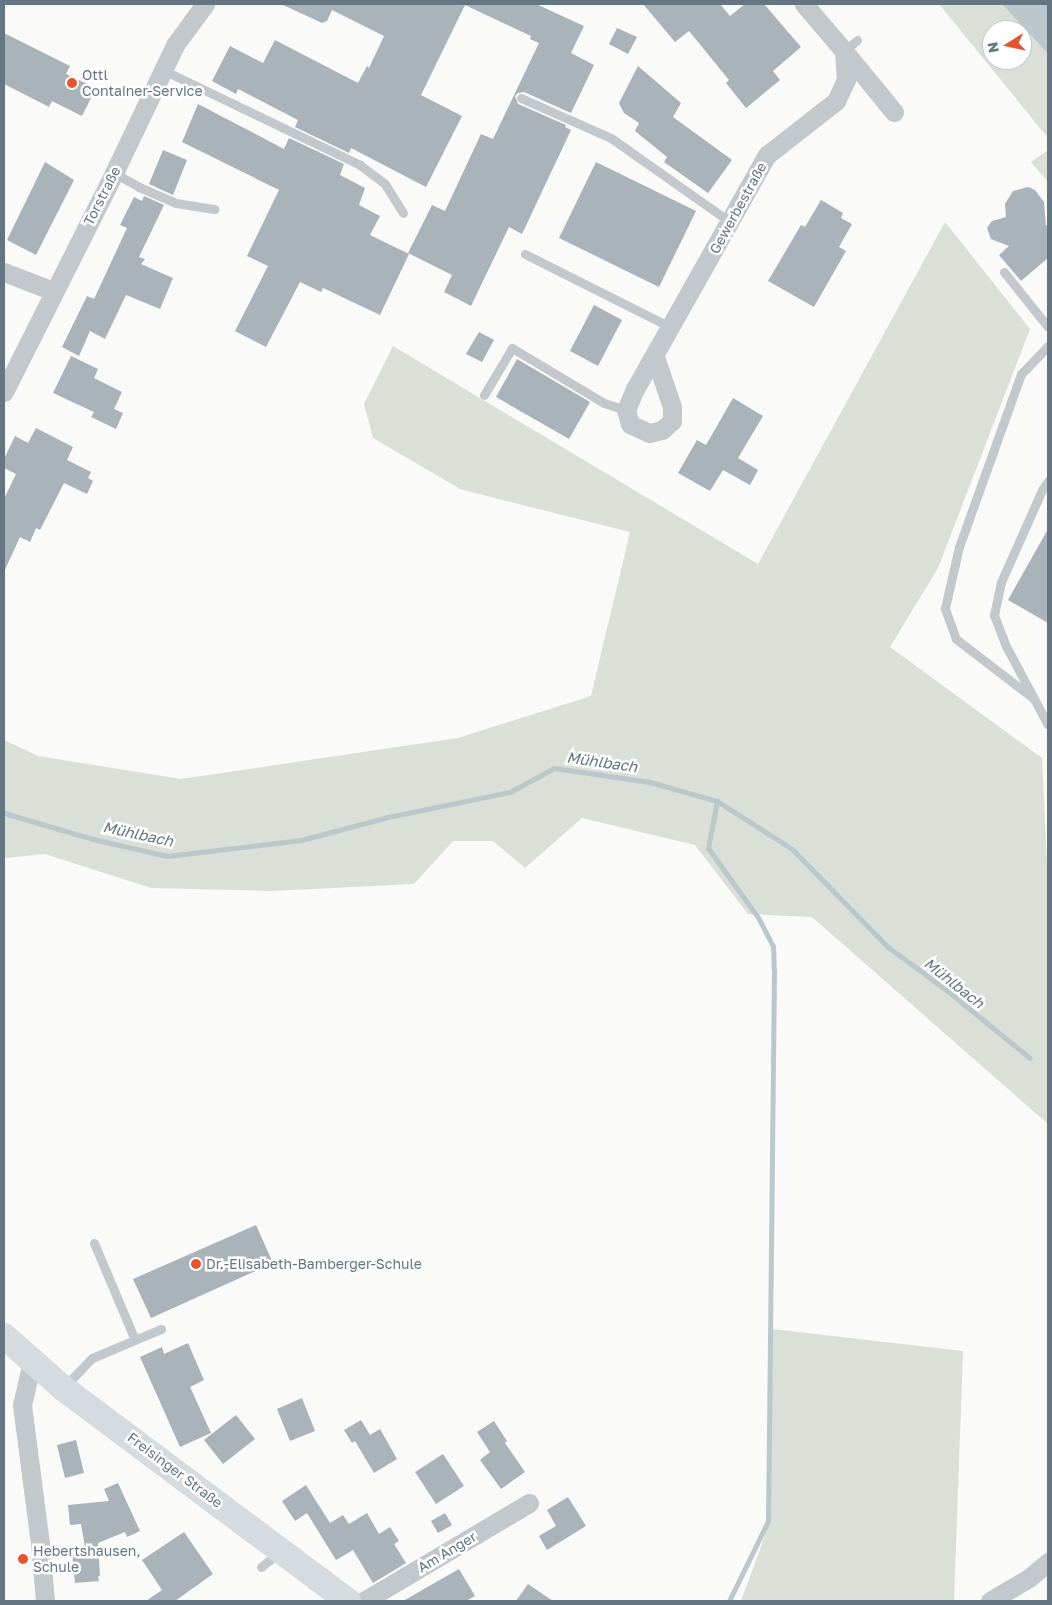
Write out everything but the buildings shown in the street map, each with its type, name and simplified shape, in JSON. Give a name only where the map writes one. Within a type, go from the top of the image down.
[{"type":"main road","name":"Freisinger Straße","points":[[4,1336],[63,1388],[348,1601]]},
{"type":"street","name":"Torstraße","points":[[4,392],[53,291],[114,173],[163,70],[176,45],[205,4]]},
{"type":"street","points":[[804,4],[851,45],[894,112]]},
{"type":"street","name":"Gewerbestraße","points":[[626,410],[670,327],[767,155],[836,101],[846,80],[851,45]]},
{"type":"street","points":[[4,272],[53,291]]},
{"type":"street","points":[[626,410],[630,424],[649,433],[662,430],[672,421],[672,407],[655,357]]},
{"type":"street","points":[[32,1362],[22,1405],[40,1543],[45,1601]]},
{"type":"street","name":"Am Anger","points":[[364,1601],[529,1503]]},
{"type":"street","points":[[998,1599],[1029,1578],[1048,1562]]},
{"type":"lane","points":[[163,70],[360,165],[385,184],[403,213]]},
{"type":"lane","points":[[520,98],[612,138],[730,222]]},
{"type":"lane","points":[[114,173],[139,187],[176,203],[215,208]]},
{"type":"lane","points":[[525,254],[670,327]]},
{"type":"lane","points":[[1004,272],[1048,327]]},
{"type":"lane","points":[[1033,698],[956,639],[945,608],[958,547],[1021,374],[1048,346]]},
{"type":"lane","points":[[484,395],[512,348],[604,403],[626,410]]},
{"type":"lane","points":[[1048,481],[1042,490],[1001,582],[994,615],[1006,646],[1048,725]]},
{"type":"lane","points":[[94,1243],[136,1340]]},
{"type":"lane","points":[[63,1388],[92,1358],[161,1329]]},
{"type":"lane","points":[[261,1567],[282,1550]]},
{"type":"shaded area","points":[[939,4],[1002,4],[1017,20],[982,20],[982,57]]},
{"type":"shaded area","points":[[1002,4],[1048,4],[1048,54],[1032,37],[1032,20],[1017,20]]},
{"type":"shaded area","points":[[1032,37],[1048,54],[1048,138],[993,70],[1032,70]]},
{"type":"shaded area","points":[[1048,150],[1048,182],[1031,162]]},
{"type":"shaded area","points":[[945,222],[1030,329],[938,568],[890,647],[1042,758],[1048,885],[1048,1124],[812,917],[748,914],[695,845],[582,818],[525,868],[493,841],[453,841],[414,884],[272,891],[151,888],[45,854],[4,858],[4,740],[38,756],[181,779],[458,738],[591,696],[630,532],[460,489],[373,438],[364,404],[393,346],[758,564]]},
{"type":"shaded area","points":[[772,1329],[963,1351],[954,1601],[741,1601],[770,1522]]},
{"type":"waterway","name":"Mühlbach","points":[[4,813],[93,839],[167,856],[301,840],[388,817],[510,792],[554,768],[650,782],[717,801],[792,849],[888,947],[945,989],[1030,1058]]},
{"type":"waterway","points":[[717,801],[708,848],[759,919],[773,946],[774,970],[768,1521],[729,1601]]},
{"type":"place","name":"Ottl Container-Service","points":[[72,83]]},
{"type":"place","name":"Dr.-Elisabeth-Bamberger-Schule","points":[[196,1264]]},
{"type":"place","name":"Hebertshausen, Schule","points":[[23,1559]]}]
